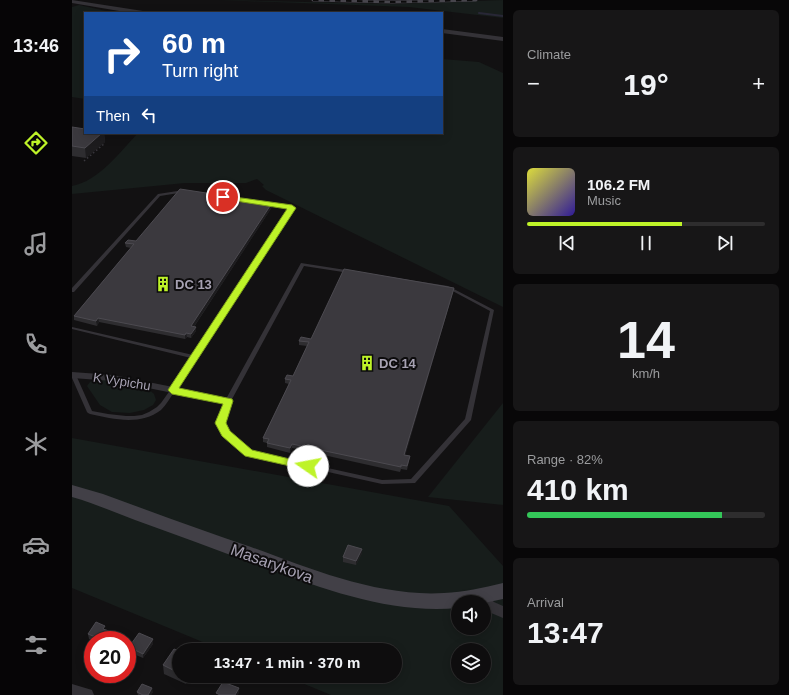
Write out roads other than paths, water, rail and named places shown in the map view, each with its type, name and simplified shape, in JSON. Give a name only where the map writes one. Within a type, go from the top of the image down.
[{"type":"main road","name":"Masarykova","points":[[72,491],[304,575],[355,591],[392,598],[424,601],[451,601]]},
{"type":"main road","name":"Masarykova","points":[[488,595],[503,591]]},
{"type":"street","points":[[72,1],[137,12]]},
{"type":"street","points":[[443,31],[503,39]]},
{"type":"street","name":"K Vypichu","points":[[72,375],[113,378],[172,390]]},
{"type":"street","points":[[491,607],[503,612]]},
{"type":"street","points":[[72,691],[87,695]]},
{"type":"lane","points":[[72,291],[159,195],[181,191],[189,192]]},
{"type":"lane","points":[[72,375],[90,412],[120,419],[144,417],[160,408],[292,208],[262,203]]},
{"type":"lane","points":[[303,264],[448,287],[492,310],[468,420],[413,481],[382,482],[249,453],[226,433],[220,423],[228,401],[303,264]]},
{"type":"lane","points":[[72,328],[194,357]]},
{"type":"lane","points":[[172,390],[228,401]]},
{"type":"waterway","points":[[479,13],[503,16]]},
{"type":"railway","points":[[313,0],[392,2],[476,0]]},
{"type":"place","name":"DC 13","points":[[163,284]]},
{"type":"place","name":"DC 14","points":[[367,363]]}]
